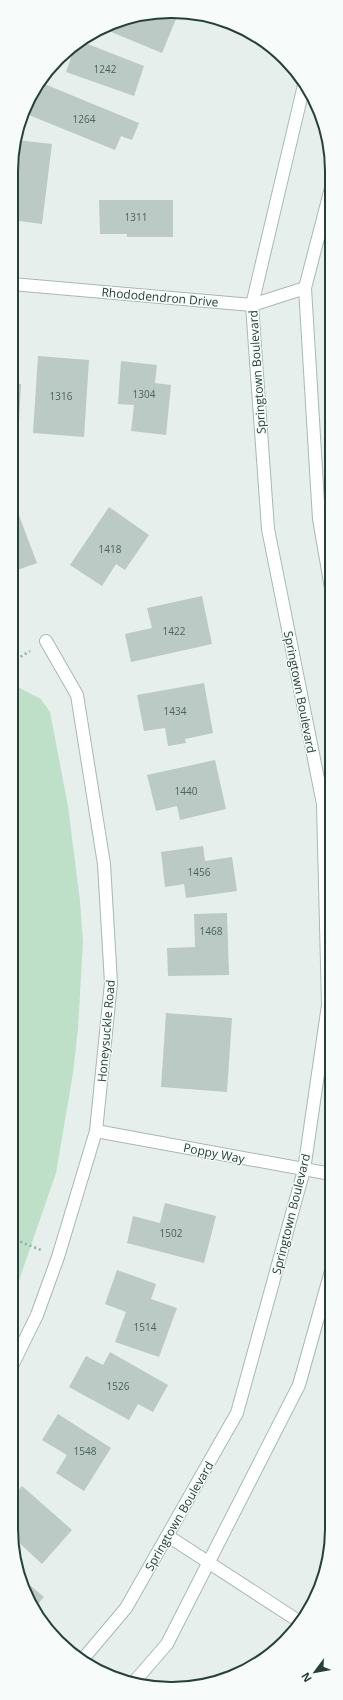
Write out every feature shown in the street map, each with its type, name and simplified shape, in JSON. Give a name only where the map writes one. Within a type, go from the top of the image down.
[{"type":"street","name":"Springtown Boulevard","points":[[302,92],[252,305],[268,529],[325,795]]},
{"type":"street","points":[[325,211],[305,288],[319,519],[325,554]]},
{"type":"street","name":"Rhododendron Drive","points":[[18,285],[252,305],[305,288]]},
{"type":"street","name":"Honeysuckle Road","points":[[18,1354],[37,1315],[58,1257],[96,1131],[111,984],[104,864],[77,695],[46,641]]},
{"type":"street","name":"Springtown Boulevard","points":[[86,1656],[126,1608],[237,1414],[304,1170],[325,1026]]},
{"type":"street","name":"Poppy Way","points":[[96,1131],[325,1173]]},
{"type":"street","points":[[137,1678],[167,1644],[299,1385],[325,1292]]},
{"type":"street","points":[[168,1536],[295,1619]]},
{"type":"path","points":[[18,1241],[58,1257]]},
{"type":"green space","points":[[18,687],[41,699],[50,712],[68,806],[80,901],[83,942],[78,1029],[73,1073],[56,1173],[18,1283]]},
{"type":"building","points":[[174,18],[176,19],[162,53],[110,31],[122,26],[151,19]]},
{"type":"building","points":[[87,44],[144,66],[134,96],[66,72],[72,54]]},
{"type":"building","points":[[45,84],[139,123],[132,140],[121,136],[115,150],[29,115]]},
{"type":"building","points":[[21,140],[52,144],[42,224],[18,221],[18,161]]},
{"type":"building","points":[[99,200],[173,200],[173,237],[127,237],[127,234],[100,234]]},
{"type":"building","points":[[38,356],[89,360],[84,437],[33,433]]},
{"type":"building","points":[[121,361],[157,365],[155,383],[171,385],[166,435],[131,431],[134,405],[118,404]]},
{"type":"building","points":[[18,384],[21,384],[18,421]]},
{"type":"building","points":[[109,507],[149,535],[125,570],[116,564],[102,586],[70,565]]},
{"type":"building","points":[[18,513],[37,563],[18,570]]},
{"type":"building","points":[[202,596],[212,644],[131,662],[125,634],[152,628],[147,608]]},
{"type":"building","points":[[204,683],[213,733],[185,739],[186,743],[168,746],[165,728],[144,731],[137,695]]},
{"type":"building","points":[[215,760],[226,809],[180,820],[177,806],[156,811],[147,775]]},
{"type":"building","points":[[203,846],[205,861],[232,857],[237,891],[186,898],[184,884],[165,887],[161,852]]},
{"type":"building","points":[[227,913],[229,975],[168,976],[167,948],[195,947],[194,914]]},
{"type":"building","points":[[166,1013],[232,1018],[227,1092],[161,1087]]},
{"type":"building","points":[[165,1203],[216,1216],[204,1263],[127,1243],[133,1216],[160,1223]]},
{"type":"building","points":[[117,1270],[156,1284],[151,1299],[177,1308],[159,1357],[115,1342],[126,1312],[105,1304]]},
{"type":"building","points":[[110,1352],[168,1385],[153,1412],[138,1404],[129,1420],[69,1387],[86,1356],[103,1365]]},
{"type":"building","points":[[58,1414],[111,1448],[84,1491],[56,1473],[67,1455],[42,1440]]},
{"type":"building","points":[[22,1486],[72,1530],[42,1564],[18,1542],[18,1490]]},
{"type":"building","points":[[29,1585],[44,1597],[38,1603]]}]
